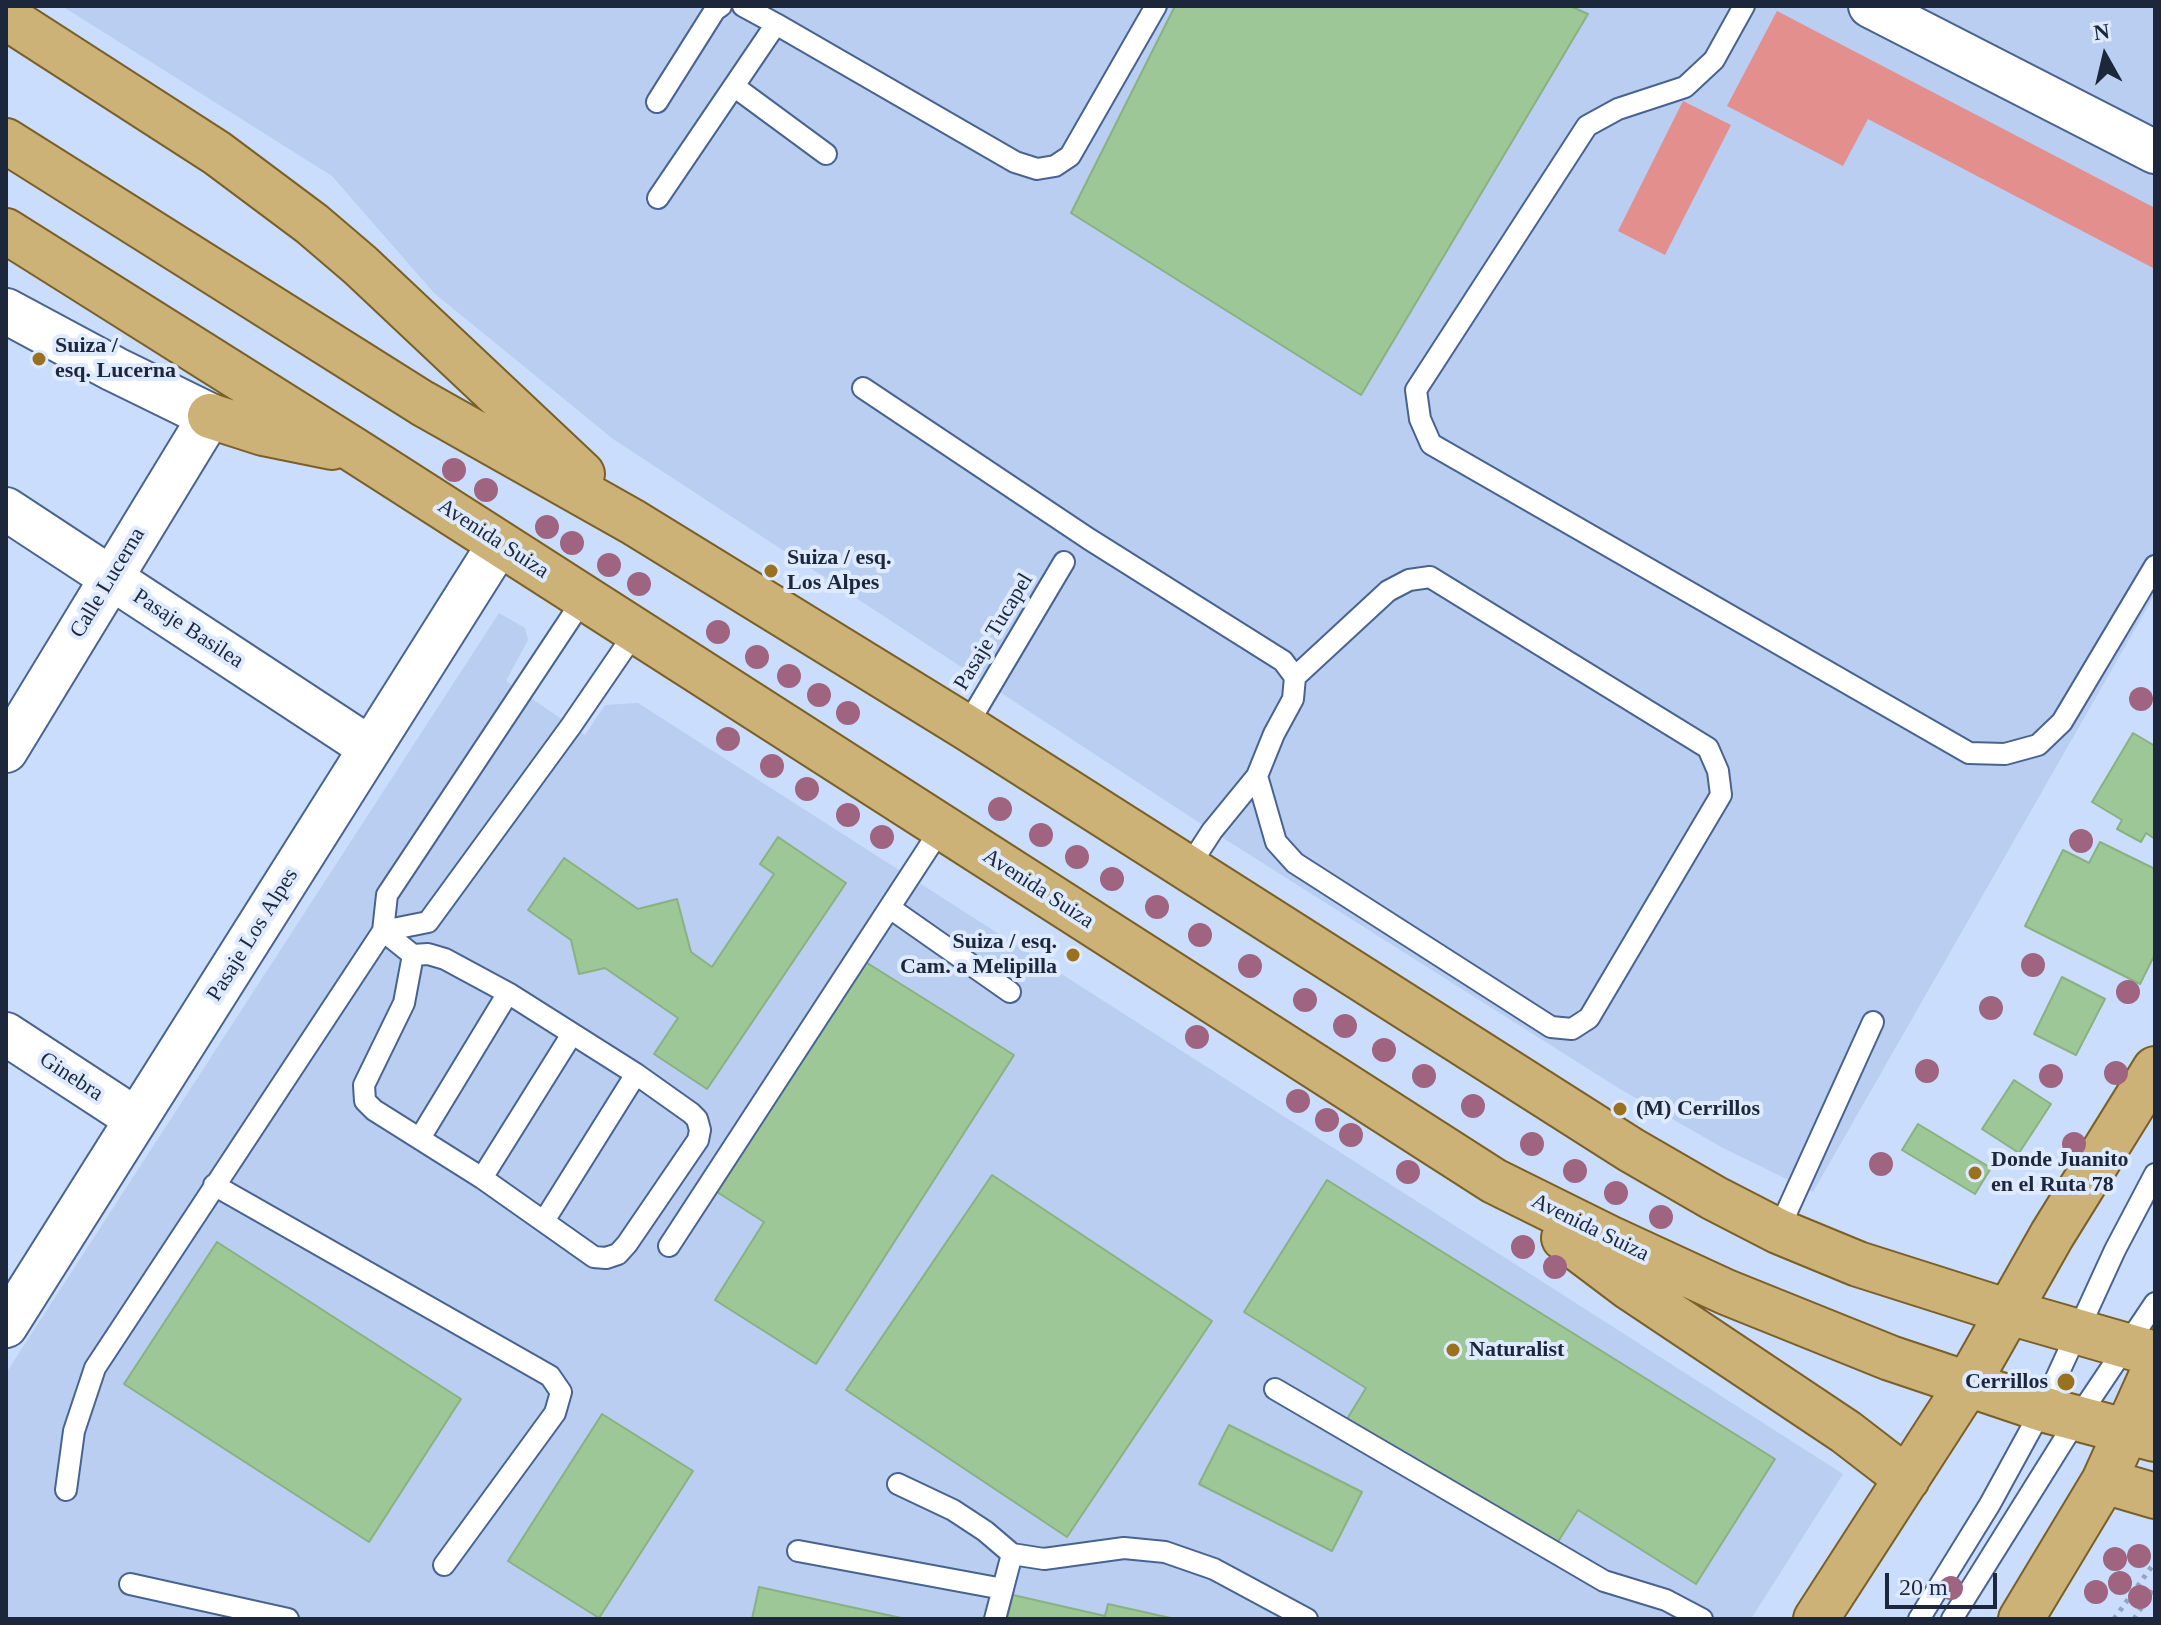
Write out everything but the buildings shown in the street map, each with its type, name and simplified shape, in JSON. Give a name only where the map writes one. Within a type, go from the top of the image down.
[{"type":"main road","points":[[6,17],[217,153],[312,224],[360,265],[633,522]]},
{"type":"main road","points":[[6,141],[422,403],[633,522],[966,727],[1631,1150],[1714,1198],[1778,1231],[1858,1264],[2145,1356],[2141,1435],[2104,1481],[2021,1619]]},
{"type":"main road","name":"Avenida Suiza","points":[[6,231],[357,452],[1494,1181],[1726,1292],[1890,1358],[2059,1414],[2141,1435]]},
{"type":"main road","points":[[6,311],[210,416],[263,433],[357,452]]},
{"type":"main road","points":[[1816,1619],[1967,1385],[2052,1235],[2155,1069]]},
{"type":"main road","points":[[1494,1181],[1629,1287],[1846,1432],[1907,1479]]},
{"type":"main road","points":[[2104,1481],[2155,1496]]},
{"type":"street","points":[[1870,6],[2155,152]]},
{"type":"street","name":"Calle Lucerna","points":[[6,751],[210,416]]},
{"type":"street","name":"Pasaje Basilea","points":[[6,509],[370,748]]},
{"type":"street","name":"Pasaje Los Alpes","points":[[6,1326],[499,544]]},
{"type":"street","name":"Ginebra","points":[[6,1034],[136,1119]]},
{"type":"lane","points":[[657,102],[715,10],[721,6]]},
{"type":"lane","points":[[743,6],[1015,162],[1037,169],[1055,166],[1070,156],[1156,6]]},
{"type":"lane","points":[[1744,6],[1714,60],[1685,87],[1618,109],[1587,126],[1416,390],[1420,419],[1431,444],[1969,753],[2005,754],[2038,745],[2062,722],[2155,566]]},
{"type":"lane","points":[[658,198],[776,24]]},
{"type":"lane","points":[[735,87],[826,154]]},
{"type":"lane","points":[[863,388],[1089,539],[1283,661],[1295,677]]},
{"type":"lane","name":"Pasaje Tucapel","points":[[966,727],[1064,562]]},
{"type":"lane","points":[[1188,868],[1212,831],[1257,776],[1293,699],[1295,677],[1388,591],[1409,580],[1430,577],[1708,748],[1718,771],[1721,795],[1589,1018],[1572,1029],[1551,1027],[1295,863],[1276,842],[1257,776]]},
{"type":"lane","points":[[66,1490],[74,1431],[95,1368],[383,931],[387,895],[584,598]]},
{"type":"lane","points":[[383,931],[428,922],[594,694],[636,631]]},
{"type":"lane","points":[[669,1246],[942,827]]},
{"type":"lane","points":[[890,908],[1010,992]]},
{"type":"lane","points":[[383,931],[413,955],[428,954],[445,959],[508,993],[636,1074],[697,1119],[700,1130],[698,1140],[618,1254],[606,1258],[594,1257],[365,1101],[364,1085],[404,1003],[413,955]]},
{"type":"lane","points":[[420,1138],[508,993]]},
{"type":"lane","points":[[1778,1231],[1873,1022]]},
{"type":"lane","points":[[482,1178],[572,1034]]},
{"type":"lane","points":[[544,1221],[636,1074]]},
{"type":"lane","points":[[1952,1619],[2059,1414],[2077,1332],[2155,1174]]},
{"type":"lane","points":[[214,1185],[550,1376],[561,1392],[555,1413],[444,1565]]},
{"type":"lane","points":[[1919,1619],[1990,1504],[2059,1414],[2145,1356],[2155,1303]]},
{"type":"lane","points":[[1275,1389],[1604,1581],[1666,1600],[1702,1619]]},
{"type":"lane","points":[[898,1484],[953,1510],[1012,1554],[1044,1559],[1124,1548],[1165,1552],[1214,1569],[1307,1619]]},
{"type":"lane","points":[[798,1551],[1003,1589]]},
{"type":"lane","points":[[995,1619],[1012,1554]]},
{"type":"lane","points":[[130,1584],[288,1619]]},
{"type":"path","points":[[2114,1619],[2155,1562]]},
{"type":"path","points":[[2134,1619],[2155,1586]]},
{"type":"shaded area","points":[[62,6],[2155,6],[2155,594],[1813,1192],[1723,1148],[1620,1089],[1212,831],[613,439],[434,293],[332,176]]},
{"type":"shaded area","points":[[1777,11],[2155,208],[2155,269],[1868,119],[1843,166],[1727,106]]},
{"type":"shaded area","points":[[1683,101],[1731,125],[1665,255],[1618,231]]},
{"type":"shaded area","points":[[499,613],[525,628],[528,640],[506,681],[585,735],[605,705],[638,703],[1843,1474],[1751,1619],[6,1619],[6,1373]]},
{"type":"place","name":"Suiza / esq. Lucerna","points":[[39,359]]},
{"type":"place","name":"Suiza / esq. Los Alpes","points":[[771,571]]},
{"type":"place","name":"Suiza / esq. Cam. a Melipilla","points":[[1073,955]]},
{"type":"place","name":"(M) Cerrillos","points":[[1620,1109]]},
{"type":"place","name":"Donde Juanito en el Ruta 78","points":[[1975,1173]]},
{"type":"place","name":"Naturalist","points":[[1453,1350]]},
{"type":"place","name":"Cerrillos","points":[[2066,1382]]}]
